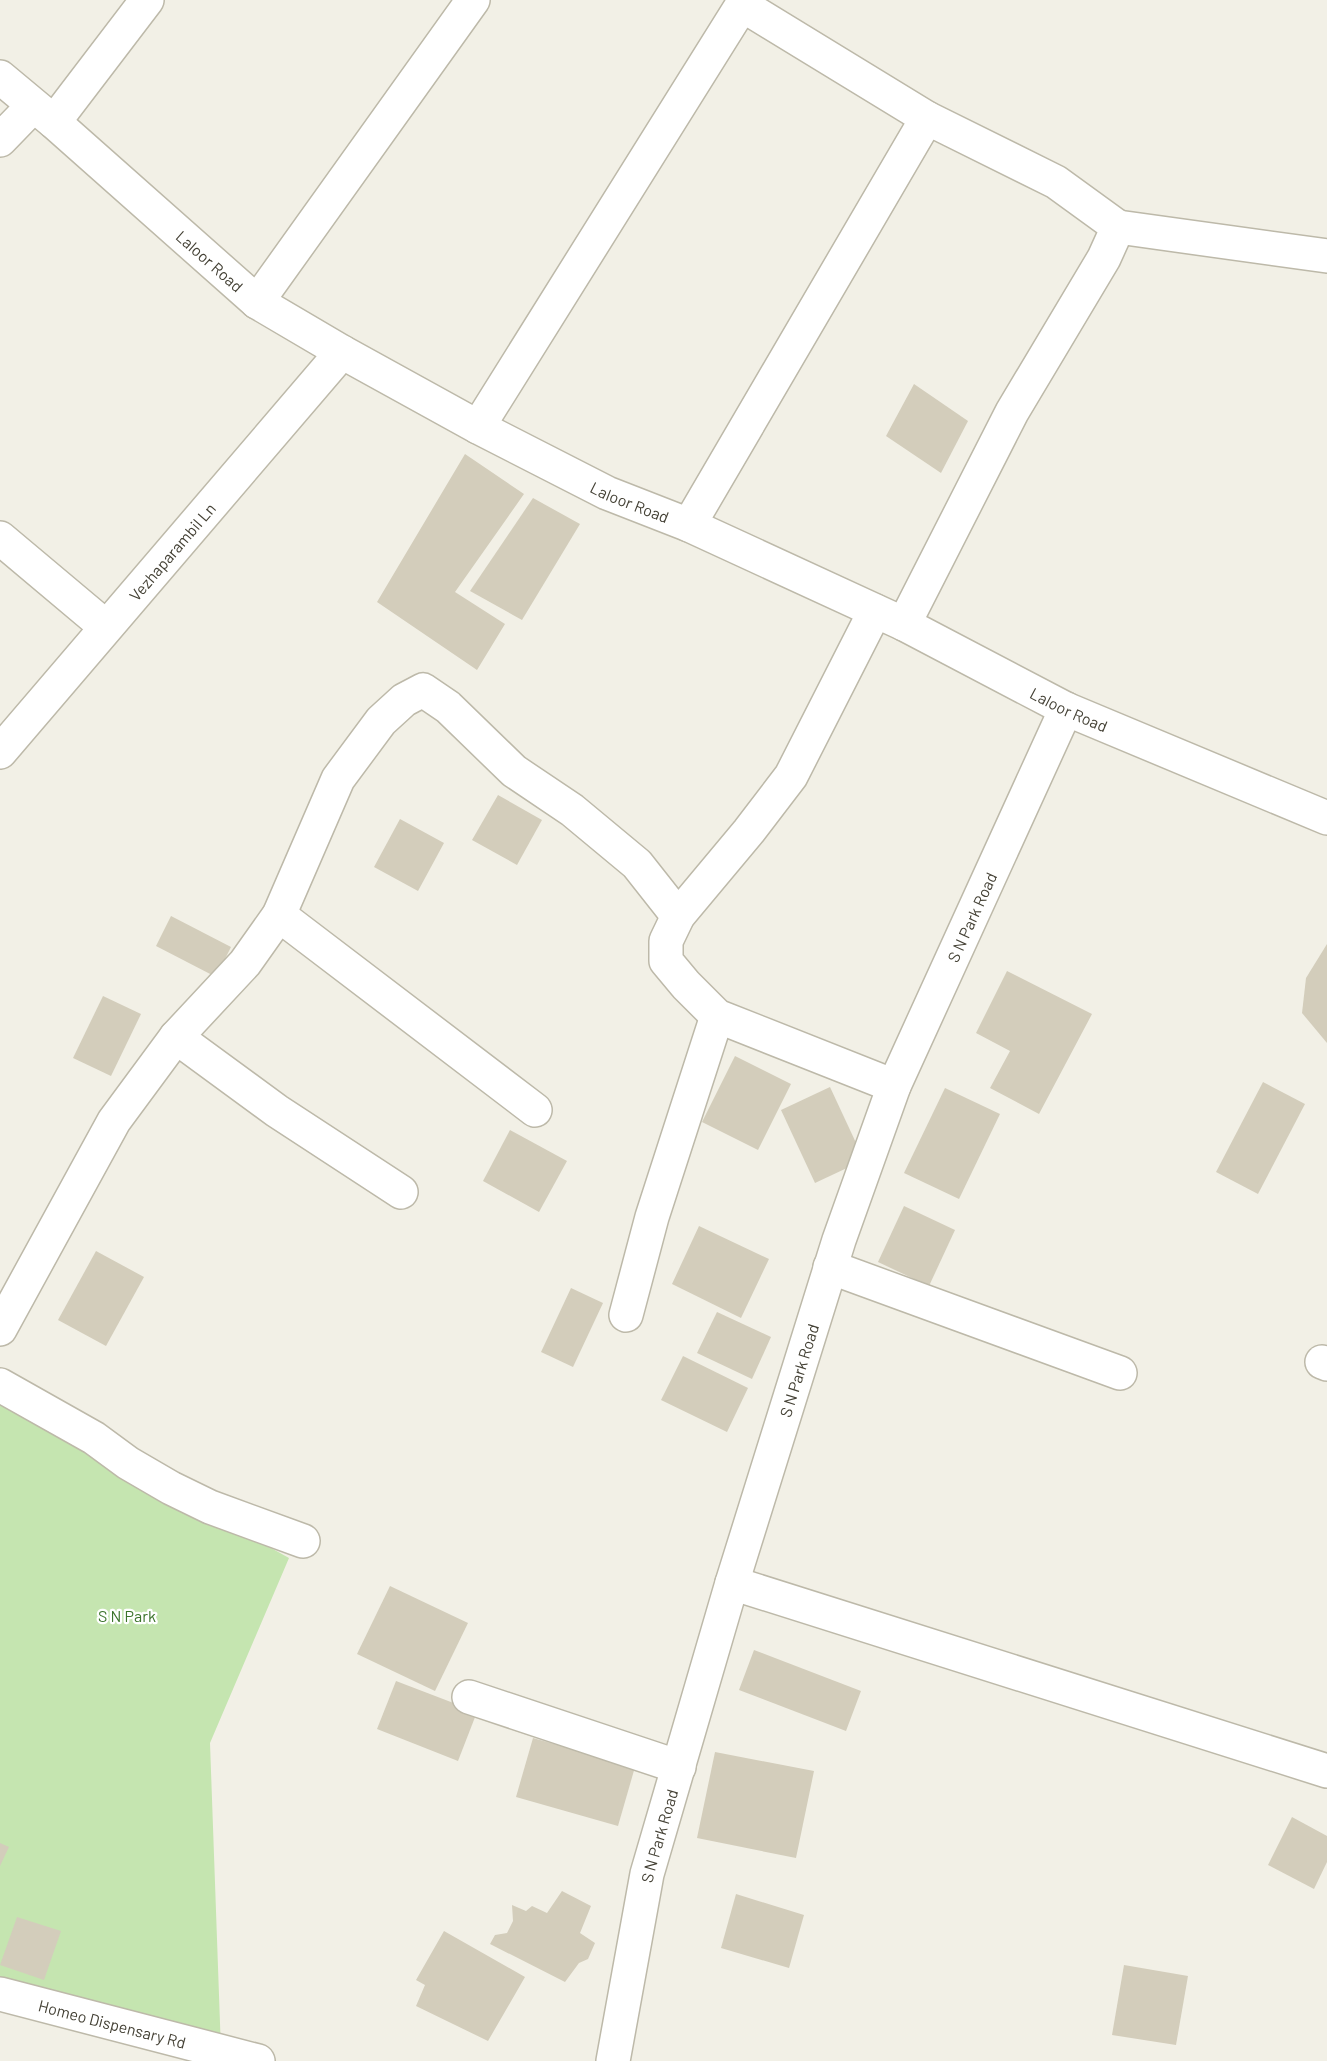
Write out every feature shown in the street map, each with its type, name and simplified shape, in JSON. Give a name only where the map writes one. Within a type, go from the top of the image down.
[{"type":"street","points":[[0,140],[44,114],[147,0]]},
{"type":"street","points":[[257,302],[472,0]]},
{"type":"street","points":[[478,427],[738,2],[927,118],[1056,182],[1118,227],[1327,256]]},
{"type":"street","name":"Laloor Road","points":[[0,77],[257,302],[342,352],[478,427],[607,493],[689,525],[904,624],[1066,709],[1327,818]]},
{"type":"street","points":[[689,525],[927,118]]},
{"type":"street","points":[[904,624],[1012,412],[1104,258],[1118,227]]},
{"type":"street","name":"Vezhaparambil Ln","points":[[0,752],[342,352]]},
{"type":"street","points":[[0,538],[106,627]]},
{"type":"street","points":[[875,611],[791,776],[749,831],[678,916],[666,941],[666,961],[717,1016],[894,1086]]},
{"type":"street","points":[[0,1329],[114,1121],[176,1037],[245,963],[279,915],[338,778],[381,721],[404,700],[423,690],[448,707],[514,771],[572,810],[637,864],[678,916]]},
{"type":"street","name":"S N Park Road","points":[[613,2061],[647,1874],[732,1583],[830,1267],[894,1086],[1066,709]]},
{"type":"street","points":[[279,915],[535,1110]]},
{"type":"street","points":[[626,1315],[652,1217],[717,1016]]},
{"type":"street","points":[[176,1037],[277,1111],[401,1192]]},
{"type":"street","points":[[830,1267],[1120,1373]]},
{"type":"street","points":[[0,1385],[94,1438],[128,1463],[191,1498],[303,1541]]},
{"type":"street","points":[[732,1583],[1327,1771]]},
{"type":"street","points":[[469,1697],[680,1767]]},
{"type":"street","name":"Homeo Dispensary Rd","points":[[0,1994],[258,2061]]},
{"type":"green space","name":"S N Park","points":[[0,1397],[289,1558],[210,1743],[221,2051],[0,1991]]},
{"type":"building","points":[[914,384],[968,421],[941,473],[886,436]]},
{"type":"building","points":[[465,454],[524,494],[455,592],[505,624],[477,670],[377,602]]},
{"type":"building","points":[[533,498],[580,524],[522,620],[470,591]]},
{"type":"building","points":[[498,795],[542,820],[517,865],[472,840]]},
{"type":"building","points":[[400,819],[444,843],[418,891],[374,867]]},
{"type":"building","points":[[171,916],[231,947],[216,977],[156,946]]},
{"type":"building","points":[[1327,944],[1327,1043],[1302,1013],[1306,978]]},
{"type":"building","points":[[1007,971],[1092,1014],[1039,1114],[990,1088],[1010,1051],[976,1033]]},
{"type":"building","points":[[103,996],[141,1014],[111,1076],[73,1058]]},
{"type":"building","points":[[735,1056],[791,1084],[758,1150],[702,1122]]},
{"type":"building","points":[[1263,1082],[1305,1104],[1258,1194],[1216,1172]]},
{"type":"building","points":[[830,1087],[864,1160],[815,1183],[781,1110]]},
{"type":"building","points":[[945,1088],[1000,1114],[959,1199],[904,1173]]},
{"type":"building","points":[[510,1130],[567,1161],[539,1212],[483,1181]]},
{"type":"building","points":[[904,1206],[955,1230],[929,1286],[878,1262]]},
{"type":"building","points":[[699,1226],[769,1259],[741,1318],[672,1284]]},
{"type":"building","points":[[96,1251],[144,1277],[106,1346],[58,1320]]},
{"type":"building","points":[[571,1288],[603,1303],[573,1367],[541,1352]]},
{"type":"building","points":[[717,1312],[771,1337],[752,1379],[697,1353]]},
{"type":"building","points":[[683,1356],[748,1388],[727,1432],[661,1400]]},
{"type":"building","points":[[390,1586],[468,1623],[435,1691],[357,1654]]},
{"type":"building","points":[[754,1650],[861,1691],[846,1731],[739,1690]]},
{"type":"building","points":[[396,1681],[477,1712],[458,1761],[377,1729]]},
{"type":"building","points":[[533,1738],[635,1767],[618,1826],[516,1797]]},
{"type":"building","points":[[715,1752],[814,1771],[796,1858],[697,1838]]},
{"type":"building","points":[[1292,1817],[1327,1836],[1327,1862],[1314,1889],[1268,1865]]},
{"type":"building","points":[[0,1843],[9,1847],[0,1866]]},
{"type":"building","points":[[562,1891],[591,1906],[580,1933],[595,1943],[588,1959],[579,1963],[565,1982],[490,1944],[495,1935],[507,1933],[513,1921],[512,1905],[526,1911],[532,1906],[547,1913]]},
{"type":"building","points":[[736,1894],[804,1915],[789,1968],[721,1948]]},
{"type":"building","points":[[17,1917],[61,1931],[44,1980],[0,1965]]},
{"type":"building","points":[[444,1931],[525,1977],[488,2041],[416,2006],[425,1985],[416,1980]]},
{"type":"building","points":[[1124,1965],[1188,1976],[1176,2045],[1112,2035]]}]
